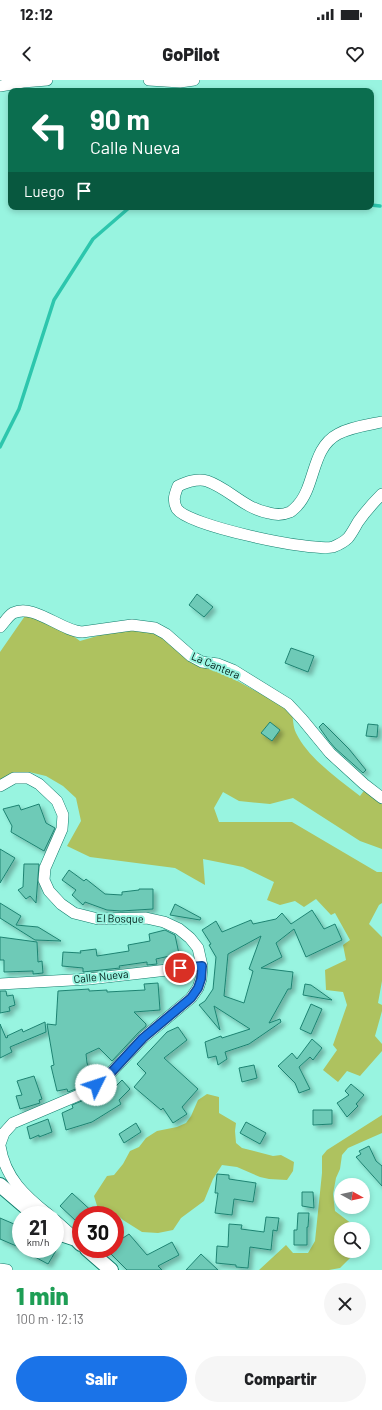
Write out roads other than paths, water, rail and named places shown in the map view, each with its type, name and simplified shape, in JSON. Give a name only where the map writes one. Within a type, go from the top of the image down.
[{"type":"street","points":[[0,86],[47,80]]},
{"type":"street","points":[[149,80],[194,80]]},
{"type":"street","points":[[382,422],[337,434],[326,443],[316,462],[310,483],[302,500],[291,512],[277,515],[259,511],[207,481],[190,480],[178,486],[174,496],[175,504],[178,510],[187,516],[230,532],[311,547],[332,547],[349,537],[357,523],[382,494]]},
{"type":"street","name":"La Cantera","points":[[0,627],[13,613],[21,611],[34,613],[74,632],[132,625],[155,628],[166,634],[191,656],[202,662],[218,664],[233,670],[288,704],[330,753],[382,798]]},
{"type":"street","name":"El Bosque","points":[[0,786],[14,778],[28,778],[40,784],[57,801],[63,815],[62,829],[45,868],[44,880],[49,891],[61,904],[74,913],[98,919],[146,918],[164,922],[179,929],[190,938],[198,948],[202,966],[201,979],[198,988],[191,998],[143,1038],[106,1078],[86,1092],[13,1122],[4,1133],[0,1145],[2,1158],[19,1190],[38,1206]]},
{"type":"street","name":"Calle Nueva","points":[[0,984],[89,978],[202,966]]},
{"type":"street","points":[[0,1185],[24,1206]]},
{"type":"street","points":[[64,1228],[72,1236]]},
{"type":"street","points":[[97,1258],[111,1270]]},
{"type":"street","points":[[0,1269],[7,1270]]},
{"type":"waterway","points":[[374,205],[380,206]]},
{"type":"waterway","points":[[0,447],[19,409],[54,300],[93,239],[127,210]]}]
